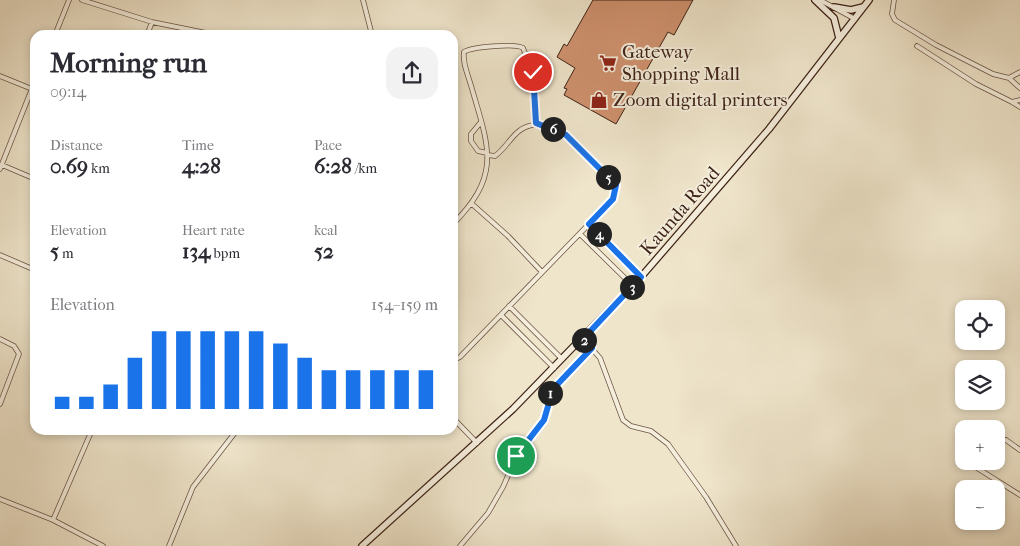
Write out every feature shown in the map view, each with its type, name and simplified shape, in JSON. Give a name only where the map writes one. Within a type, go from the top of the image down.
[{"type":"main road","points":[[814,0],[834,18],[839,38]]},
{"type":"main road","points":[[834,8],[851,10],[867,3]]},
{"type":"main road","name":"Kaunda Road","points":[[362,546],[477,443],[583,339],[633,286],[769,129],[867,3]]},
{"type":"street","points":[[57,30],[68,0]]},
{"type":"street","points":[[82,0],[152,22],[188,30]]},
{"type":"street","points":[[363,0],[371,30]]},
{"type":"street","points":[[820,0],[855,19]]},
{"type":"street","points":[[894,0],[892,14],[895,20],[936,45],[993,74],[1009,78],[1020,88]]},
{"type":"street","points":[[149,30],[152,22]]},
{"type":"street","points":[[458,219],[472,204],[483,183],[488,154],[464,52],[493,46],[500,48],[516,45],[525,50],[533,72],[536,123]]},
{"type":"street","points":[[917,46],[976,84],[1020,107]]},
{"type":"street","points":[[1009,78],[1020,72]]},
{"type":"street","points":[[0,76],[30,88]]},
{"type":"street","points":[[30,94],[1,167],[30,177]]},
{"type":"street","points":[[1012,102],[1020,100]]},
{"type":"street","points":[[458,357],[613,199],[616,185],[566,135],[536,123],[518,131],[495,156],[478,151],[470,141],[471,134],[481,122]]},
{"type":"street","points":[[472,204],[508,236],[542,272]]},
{"type":"street","points":[[589,224],[641,277]]},
{"type":"street","points":[[580,234],[633,286]]},
{"type":"street","points":[[0,255],[30,268]]},
{"type":"street","points":[[509,306],[562,360]]},
{"type":"street","points":[[501,314],[554,368]]},
{"type":"street","points":[[0,339],[16,347],[20,354],[0,404]]},
{"type":"street","points":[[583,339],[600,358],[623,420],[631,426],[651,431],[668,444],[706,497],[736,546]]},
{"type":"street","points":[[460,546],[488,513],[506,481],[516,456],[544,420],[553,389],[592,348]]},
{"type":"street","points":[[458,423],[477,443]]},
{"type":"street","points":[[53,520],[90,435]]},
{"type":"street","points":[[169,546],[193,488],[233,435]]},
{"type":"street","points":[[1006,440],[1020,450]]},
{"type":"street","points":[[980,470],[1020,495]]},
{"type":"street","points":[[0,499],[53,520],[103,546]]},
{"type":"building","name":"Gateway Shopping Mall","points":[[593,0],[693,0],[674,35],[668,32],[616,124],[564,95],[567,89],[564,88],[575,68],[557,57],[564,44],[567,46]]},
{"type":"place","name":"Gateway Shopping Mall","points":[[608,63]]},
{"type":"place","name":"Zoom digital printers","points":[[599,100]]},
{"type":"route","points":[[516,456],[544,420],[550,393],[592,348],[583,339],[641,277],[589,224],[613,199],[616,193],[616,185],[566,135],[536,123],[533,72]]}]
